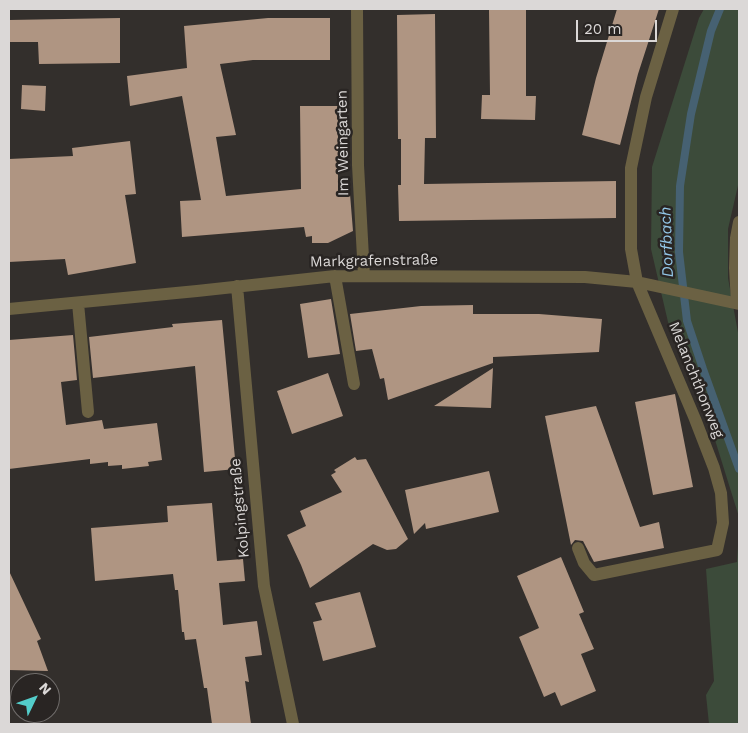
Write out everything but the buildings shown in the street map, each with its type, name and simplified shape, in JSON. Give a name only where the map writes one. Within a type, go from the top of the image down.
[{"type":"street","name":"Im Weingarten","points":[[357,9],[358,165],[364,276]]},
{"type":"street","name":"Melanchthonweg","points":[[578,548],[584,563],[594,574],[717,550],[723,523],[721,493],[716,477],[695,419],[637,282],[631,249],[631,168],[646,97],[673,9]]},
{"type":"street","points":[[738,304],[735,248],[739,222]]},
{"type":"street","name":"Markgrafenstraße","points":[[9,309],[334,276],[585,277],[637,282],[738,304]]},
{"type":"street","points":[[334,276],[354,384]]},
{"type":"street","name":"Kolpingstraße","points":[[236,286],[264,586],[293,724]]},
{"type":"street","points":[[78,303],[88,412]]},
{"type":"green space","points":[[704,9],[739,9],[739,181],[728,229],[728,278],[739,338],[739,517],[715,440],[668,322],[651,249],[652,167],[699,18]]},
{"type":"green space","points":[[739,529],[739,724],[709,724],[706,695],[714,681],[706,569],[737,562]]},
{"type":"waterway","name":"Dorfbach","points":[[720,9],[711,31],[691,114],[680,186],[679,252],[687,321],[739,469]]}]
